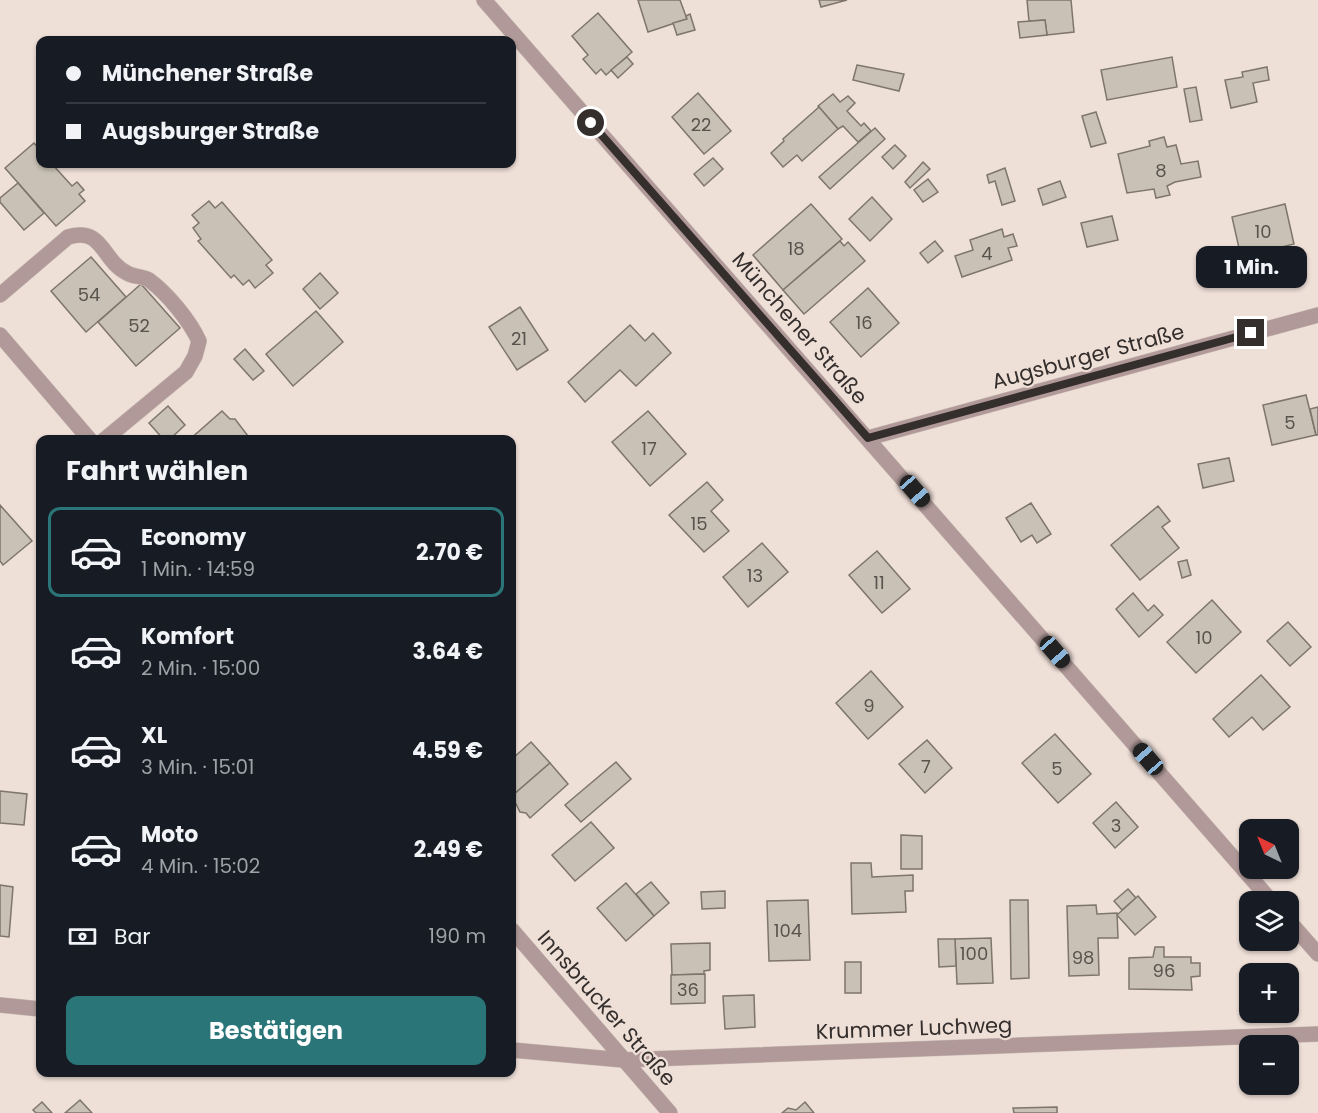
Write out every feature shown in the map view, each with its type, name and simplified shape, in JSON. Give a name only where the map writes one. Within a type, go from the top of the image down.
[{"type":"street","name":"Münchener Straße","points":[[484,0],[516,36]]},
{"type":"street","name":"Münchener Straße","points":[[516,36],[1262,891]]},
{"type":"street","points":[[0,296],[68,237],[81,233],[92,237],[125,273],[148,279],[192,325],[200,341],[186,372],[110,435]]},
{"type":"street","name":"Augsburger Straße","points":[[868,438],[1318,315]]},
{"type":"street","points":[[0,335],[86,435]]},
{"type":"street","points":[[1299,932],[1318,954]]},
{"type":"street","name":"Innsbrucker Straße","points":[[516,935],[670,1113]]},
{"type":"street","points":[[0,1005],[36,1009]]},
{"type":"street","name":"Krummer Luchweg","points":[[516,1050],[623,1060],[1318,1034]]},
{"type":"building","points":[[638,0],[680,0],[687,19],[648,32]]},
{"type":"building","points":[[819,0],[847,0],[821,7]]},
{"type":"building","points":[[1027,0],[1071,0],[1074,32],[1047,35],[1045,20],[1029,21]]},
{"type":"building","points":[[598,13],[632,52],[606,75],[601,69],[596,74],[583,59],[588,55],[572,36]]},
{"type":"building","points":[[690,14],[695,30],[677,35],[673,23],[687,19],[686,16]]},
{"type":"building","points":[[1045,20],[1047,35],[1020,38],[1018,22]]},
{"type":"building","points":[[627,57],[633,64],[618,78],[611,70]]},
{"type":"building","points":[[1172,57],[1177,87],[1107,100],[1101,70]]},
{"type":"building","points":[[857,65],[904,74],[899,91],[853,80]]},
{"type":"building","points":[[1267,67],[1269,80],[1253,83],[1257,102],[1231,108],[1225,80],[1243,77],[1242,72]]},
{"type":"building","points":[[1196,87],[1202,120],[1190,122],[1184,89]]},
{"type":"building","points":[[698,93],[731,131],[704,154],[672,117]]},
{"type":"building","points":[[833,94],[840,102],[848,96],[855,103],[847,111],[861,126],[864,123],[871,131],[858,142],[843,126],[838,129],[818,106]]},
{"type":"building","points":[[819,107],[838,129],[802,161],[797,155],[783,167],[771,153],[784,141],[783,139]]},
{"type":"building","points":[[1096,112],[1106,143],[1091,147],[1082,116]]},
{"type":"building","points":[[875,128],[885,139],[830,189],[819,177]]},
{"type":"building","points":[[1164,137],[1167,147],[1176,145],[1181,164],[1198,161],[1201,177],[1175,182],[1167,186],[1170,195],[1156,198],[1154,189],[1127,193],[1118,154],[1150,146],[1149,141]]},
{"type":"building","points":[[34,143],[36,145],[36,168],[56,168],[72,186],[77,182],[84,190],[79,194],[85,201],[56,226],[5,168]]},
{"type":"building","points":[[895,145],[906,156],[893,169],[882,157]]},
{"type":"building","points":[[713,158],[723,169],[704,186],[694,174]]},
{"type":"building","points":[[923,162],[930,169],[910,188],[905,182]]},
{"type":"building","points":[[1005,168],[1015,201],[1002,205],[995,181],[989,183],[987,175]]},
{"type":"building","points":[[928,179],[938,192],[923,202],[914,190]]},
{"type":"building","points":[[1060,181],[1066,197],[1043,205],[1038,189]]},
{"type":"building","points":[[18,183],[44,213],[24,230],[0,202],[0,198]]},
{"type":"building","points":[[872,197],[892,219],[870,241],[849,219]]},
{"type":"building","points":[[209,201],[215,208],[222,202],[272,260],[266,265],[273,273],[255,288],[249,280],[243,285],[234,275],[231,278],[198,241],[201,239],[193,228],[199,223],[192,215]]},
{"type":"building","points":[[811,204],[842,239],[783,290],[753,255]]},
{"type":"building","points":[[1285,204],[1294,244],[1241,257],[1232,217]]},
{"type":"building","points":[[1112,216],[1118,240],[1087,247],[1081,223]]},
{"type":"building","points":[[1002,229],[1004,237],[1013,234],[1017,246],[1008,248],[1012,260],[962,277],[955,256],[973,250],[970,240]]},
{"type":"building","points":[[840,241],[844,246],[848,242],[865,261],[804,314],[783,290]]},
{"type":"building","points":[[935,241],[943,251],[928,263],[920,253]]},
{"type":"building","points":[[91,257],[126,297],[86,332],[51,291]]},
{"type":"building","points":[[320,273],[338,293],[320,309],[303,289]]},
{"type":"building","points":[[141,284],[180,328],[136,366],[98,322]]},
{"type":"building","points":[[868,288],[899,323],[861,357],[830,322]]},
{"type":"building","points":[[520,307],[548,350],[517,370],[489,327]]},
{"type":"building","points":[[316,311],[343,342],[293,386],[266,354]]},
{"type":"building","points":[[630,325],[645,341],[653,333],[671,353],[636,386],[620,370],[585,402],[568,382]]},
{"type":"building","points":[[245,349],[264,371],[253,380],[234,359]]},
{"type":"building","points":[[1306,395],[1316,435],[1272,445],[1263,405]]},
{"type":"building","points":[[168,406],[185,425],[174,435],[160,435],[149,423]]},
{"type":"building","points":[[1318,407],[1318,435],[1316,435],[1310,409]]},
{"type":"building","points":[[222,411],[230,419],[235,419],[247,435],[195,435]]},
{"type":"building","points":[[648,411],[686,454],[650,486],[612,442]]},
{"type":"building","points":[[1229,458],[1234,481],[1203,488],[1198,464]]},
{"type":"building","points":[[707,482],[723,500],[711,511],[729,531],[704,552],[669,515]]},
{"type":"building","points":[[1031,503],[1051,534],[1037,543],[1032,535],[1021,542],[1006,518]]},
{"type":"building","points":[[0,505],[32,541],[3,565],[0,561]]},
{"type":"building","points":[[1158,506],[1170,521],[1162,527],[1179,548],[1140,580],[1111,545]]},
{"type":"building","points":[[762,543],[788,572],[748,607],[723,577]]},
{"type":"building","points":[[877,551],[910,589],[882,613],[849,575]]},
{"type":"building","points":[[1187,560],[1191,575],[1182,578],[1178,562]]},
{"type":"building","points":[[1133,593],[1148,611],[1154,605],[1163,615],[1139,637],[1116,609]]},
{"type":"building","points":[[1212,600],[1241,632],[1196,673],[1167,642]]},
{"type":"building","points":[[1288,622],[1311,647],[1290,666],[1267,641]]},
{"type":"building","points":[[871,671],[903,707],[868,739],[836,703]]},
{"type":"building","points":[[1261,675],[1290,707],[1263,730],[1252,717],[1229,737],[1213,719]]},
{"type":"building","points":[[1055,734],[1091,774],[1058,803],[1022,763]]},
{"type":"building","points":[[927,740],[952,768],[925,793],[899,764]]},
{"type":"building","points":[[531,742],[550,763],[516,793],[516,755]]},
{"type":"building","points":[[616,762],[631,779],[581,822],[565,805]]},
{"type":"building","points":[[550,763],[568,784],[530,818],[526,813],[520,812],[516,804],[516,793]]},
{"type":"building","points":[[0,791],[27,794],[24,825],[0,823]]},
{"type":"building","points":[[1116,802],[1138,827],[1115,848],[1093,823]]},
{"type":"building","points":[[591,822],[614,848],[575,881],[552,855]]},
{"type":"building","points":[[901,835],[922,836],[922,869],[901,869]]},
{"type":"building","points":[[851,863],[871,863],[872,877],[913,875],[913,891],[905,891],[906,912],[852,914]]},
{"type":"building","points":[[651,882],[669,903],[654,916],[636,894]]},
{"type":"building","points":[[626,883],[654,916],[626,941],[597,908]]},
{"type":"building","points":[[0,885],[13,887],[9,937],[0,936]]},
{"type":"building","points":[[1128,889],[1136,898],[1122,910],[1114,901]]},
{"type":"building","points":[[725,891],[725,908],[702,909],[701,892]]},
{"type":"building","points":[[1138,896],[1156,917],[1135,935],[1117,915]]},
{"type":"building","points":[[808,900],[810,960],[769,961],[767,901]]},
{"type":"building","points":[[1010,900],[1028,900],[1029,978],[1011,979]]},
{"type":"building","points":[[1096,905],[1097,914],[1117,913],[1118,938],[1098,938],[1099,975],[1069,976],[1067,906]]},
{"type":"building","points":[[991,938],[993,983],[957,984],[955,939]]},
{"type":"building","points":[[938,939],[955,939],[956,966],[939,967]]},
{"type":"building","points":[[710,943],[710,970],[704,971],[704,974],[672,975],[671,944]]},
{"type":"building","points":[[1155,947],[1164,947],[1164,957],[1191,957],[1191,963],[1200,963],[1200,976],[1191,977],[1192,990],[1129,989],[1129,958],[1153,957]]},
{"type":"building","points":[[845,962],[861,962],[861,993],[845,993]]},
{"type":"building","points":[[705,974],[705,1003],[671,1004],[671,975]]},
{"type":"building","points":[[754,995],[755,1027],[725,1029],[723,996]]},
{"type":"building","points":[[80,1100],[92,1113],[65,1113]]},
{"type":"building","points":[[42,1102],[52,1113],[36,1113],[33,1110]]},
{"type":"building","points":[[805,1102],[814,1113],[782,1113],[788,1108],[796,1110]]},
{"type":"building","points":[[1057,1107],[1057,1113],[1014,1113],[1013,1108]]},
{"type":"route","points":[[591,123],[868,438],[1251,333]]}]
